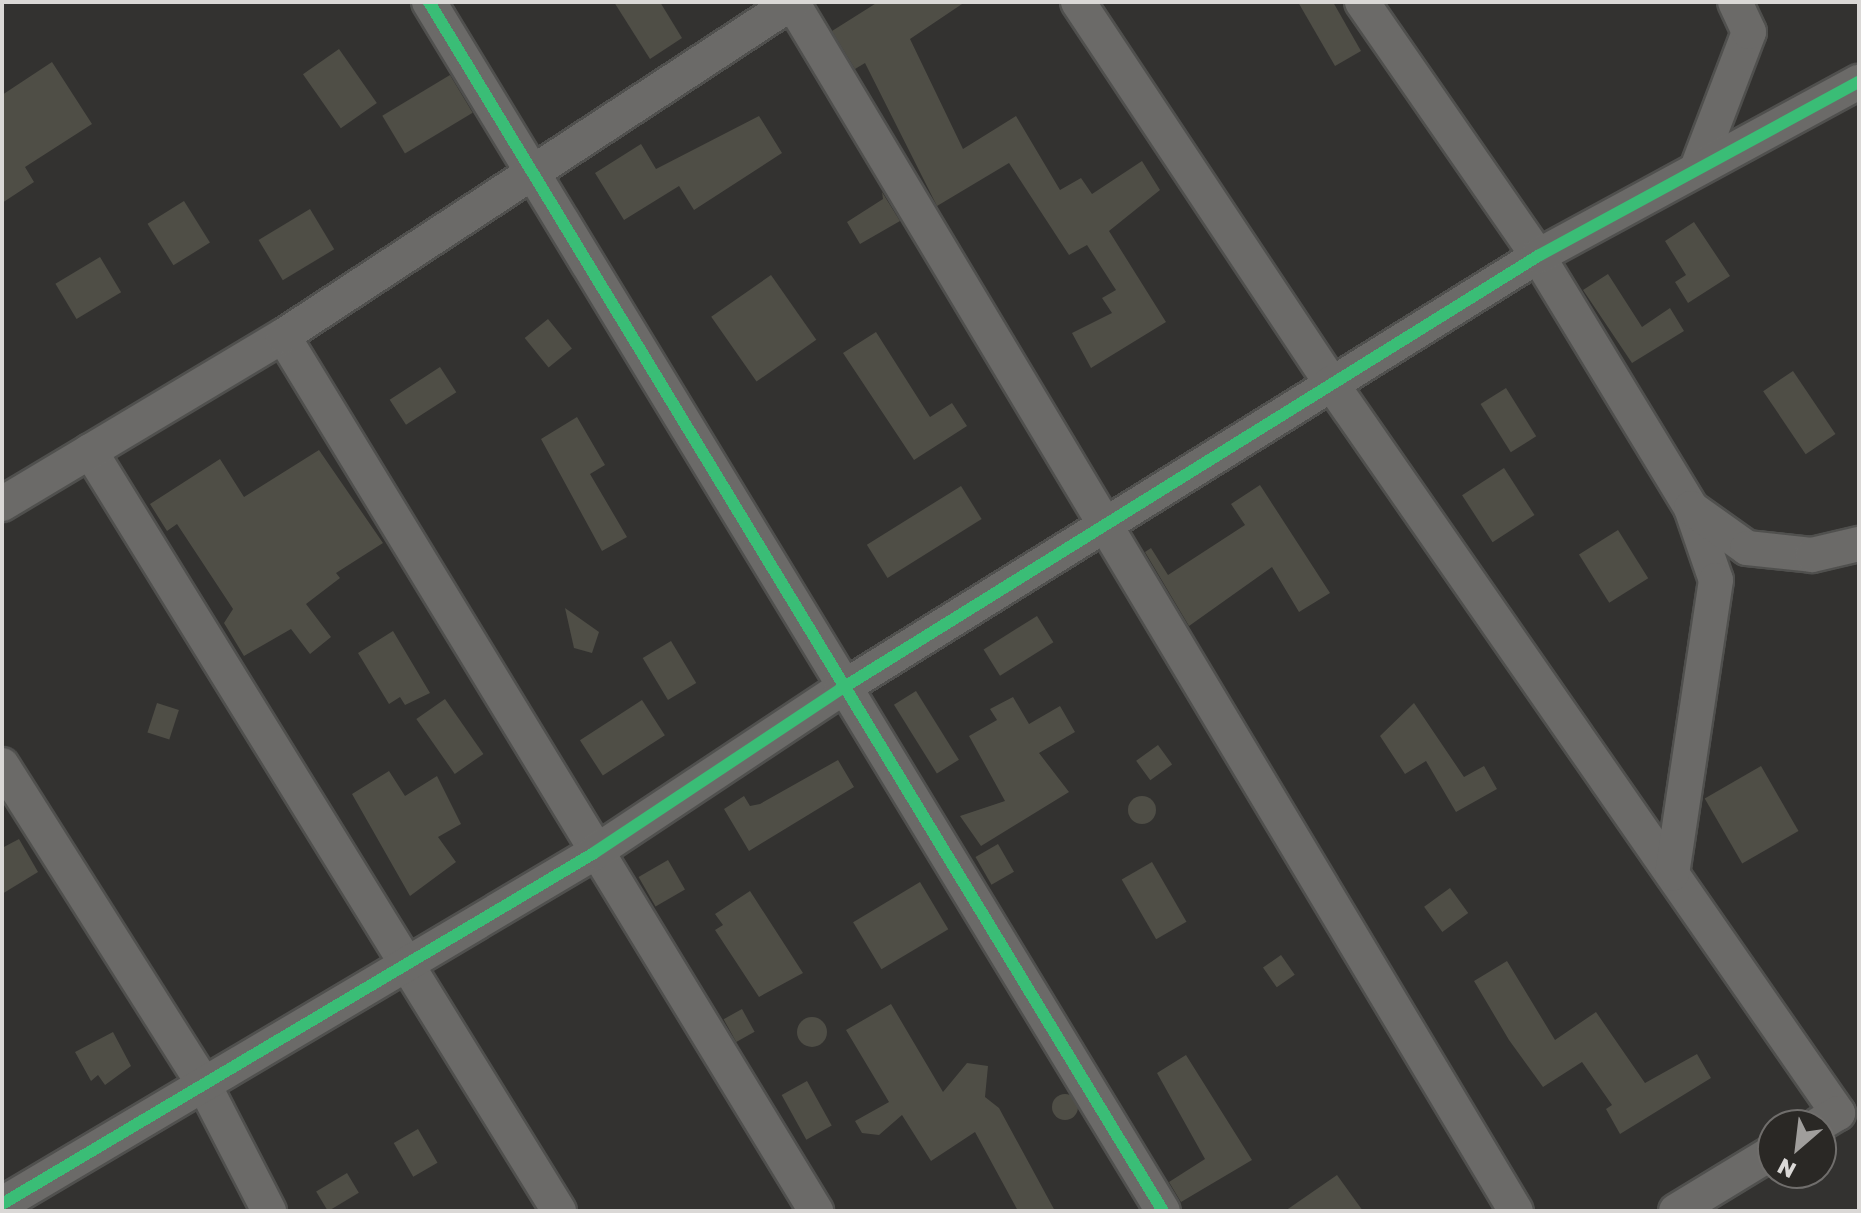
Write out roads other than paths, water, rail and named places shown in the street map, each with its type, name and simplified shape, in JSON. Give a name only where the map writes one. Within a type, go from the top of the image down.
[{"type":"street","points":[[429,2],[841,689],[1163,1211]]},
{"type":"street","points":[[2,504],[283,336],[792,2],[1108,520],[1516,1211]]},
{"type":"street","points":[[1078,2],[1331,383],[1835,1109]]},
{"type":"street","points":[[1362,2],[1538,256],[1691,508],[1716,580],[1672,874]]},
{"type":"street","points":[[1699,163],[1749,32],[1735,2]]},
{"type":"street","points":[[2,1204],[594,853],[841,689],[1108,520],[1538,256],[1699,163],[1859,82]]},
{"type":"street","points":[[283,336],[594,853],[816,1211]]},
{"type":"street","points":[[90,451],[559,1211]]},
{"type":"street","points":[[1691,508],[1747,548],[1812,555],[1859,544]]},
{"type":"street","points":[[2,765],[204,1085],[269,1211]]},
{"type":"street","points":[[1676,1211],[1757,1162]]}]
